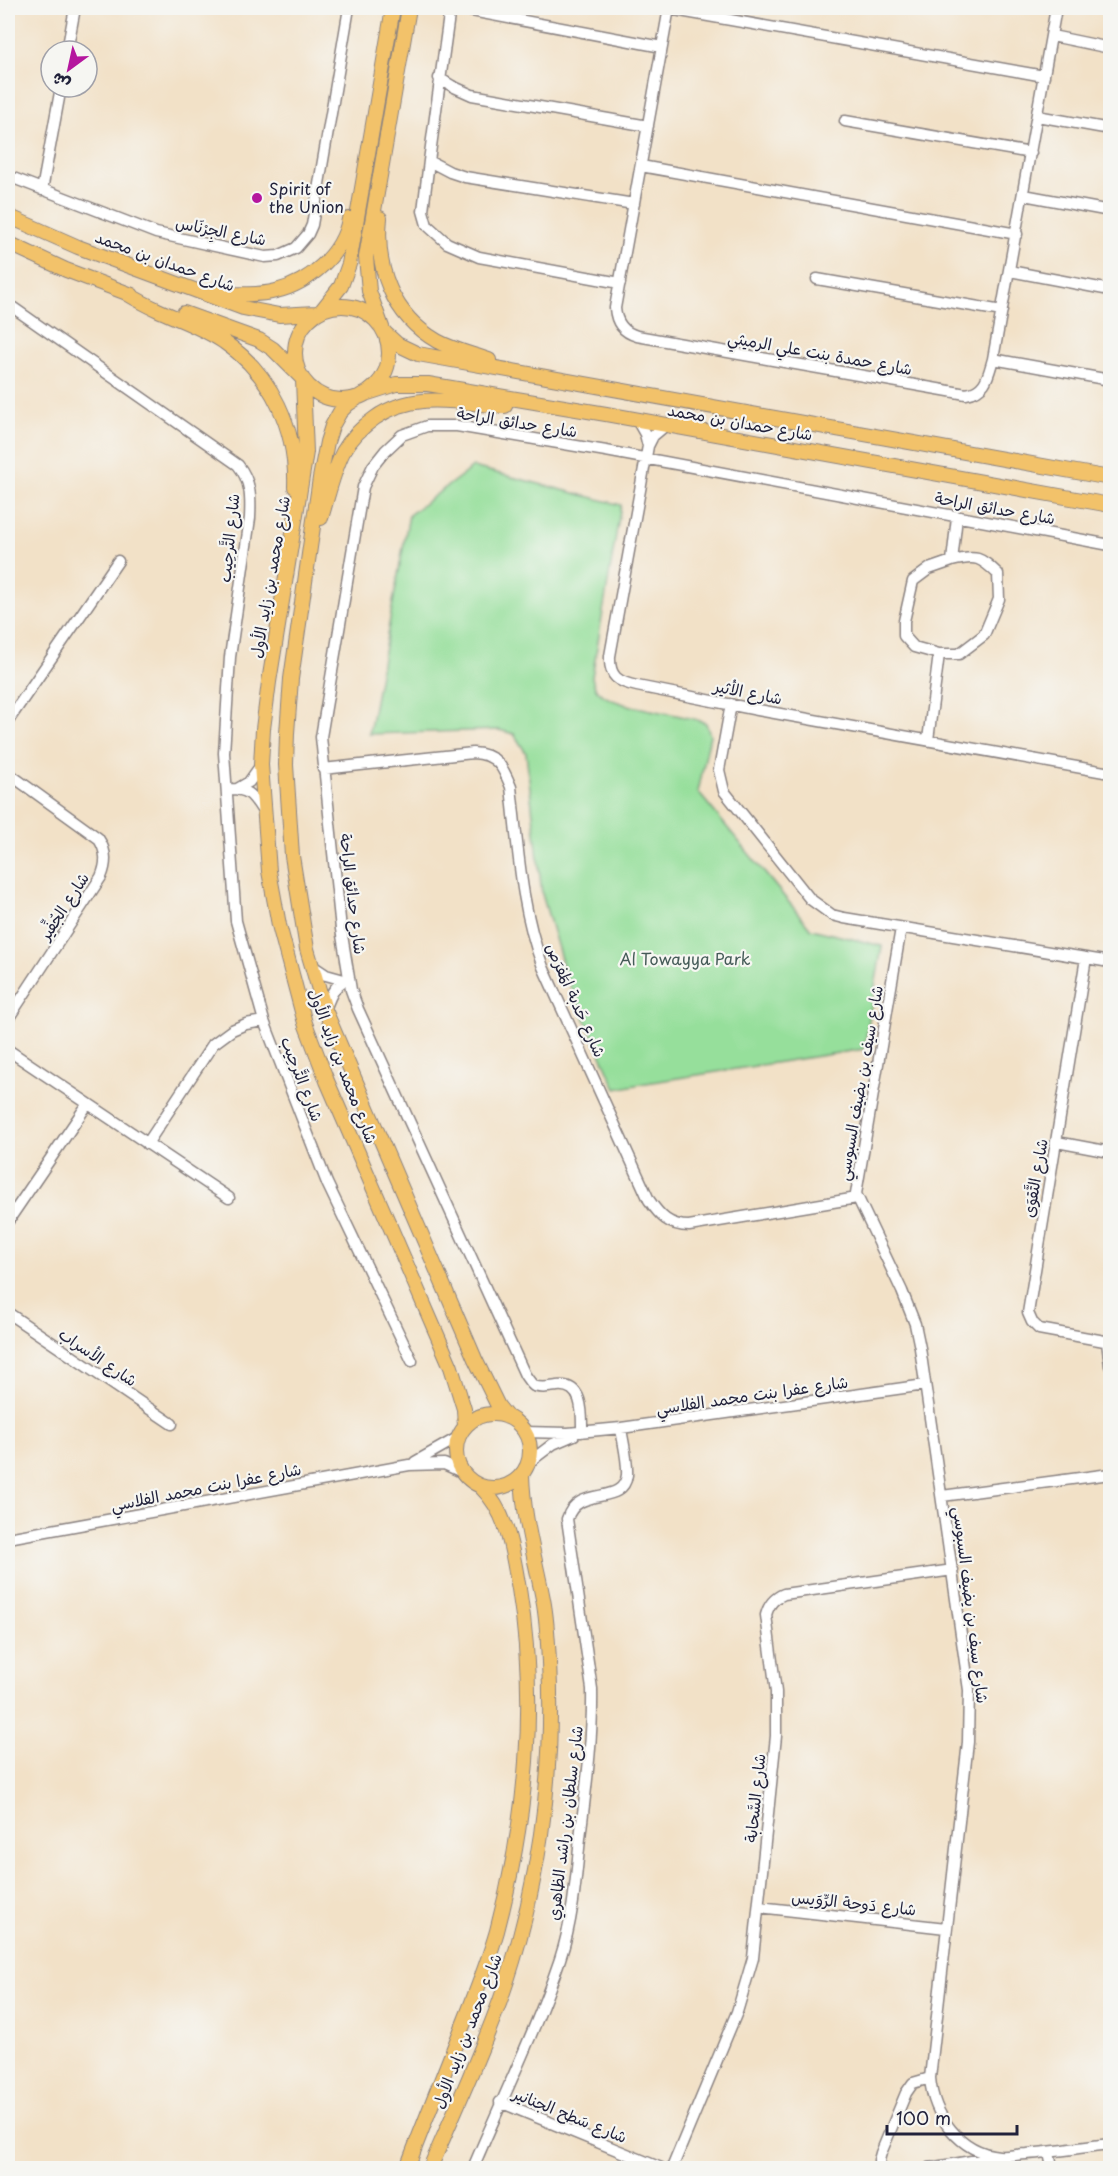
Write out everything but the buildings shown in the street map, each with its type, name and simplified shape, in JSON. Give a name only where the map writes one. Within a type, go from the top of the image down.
[{"type":"main road","points":[[302,378],[296,361],[295,344],[301,329],[341,286],[352,251],[364,169],[393,8]]},
{"type":"main road","points":[[10,249],[259,340],[273,350],[314,390],[326,397],[341,400],[364,394],[378,382],[387,367],[389,350],[369,291],[366,258],[409,8]]},
{"type":"main road","points":[[200,292],[254,294],[276,291],[294,285],[316,271],[343,239],[348,227],[356,185],[364,169]]},
{"type":"main road","points":[[380,172],[382,191],[378,244],[380,259],[388,287],[401,310],[420,329],[448,346],[554,379]]},
{"type":"main road","name":"شارع حمدان بن محمد","points":[[8,216],[78,247],[243,308],[286,315],[320,311]]},
{"type":"main road","points":[[126,293],[223,340],[245,359],[271,389],[289,427],[296,475],[288,562]]},
{"type":"main road","points":[[320,311],[343,306],[355,308],[366,313],[384,332]]},
{"type":"main road","name":"شارع حمدان بن محمد","points":[[384,332],[404,349],[418,354],[1110,478]]},
{"type":"main road","name":"شارع محمد بن زايد الأول","points":[[302,378],[306,452],[269,682],[261,765],[269,871],[279,925],[305,1023],[327,1081],[451,1367],[464,1409],[462,1432]]},
{"type":"main road","name":"شارع حمدان بن محمد","points":[[364,394],[396,384],[417,383],[1110,505]]},
{"type":"main road","name":"شارع محمد بن زايد الأول","points":[[364,394],[340,412],[327,442],[291,679],[286,765],[297,898],[311,965],[325,1010],[475,1359],[492,1395],[507,1417]]},
{"type":"main road","points":[[307,569],[316,530],[344,452],[359,431],[382,413],[400,405],[438,399],[505,406],[544,405]]},
{"type":"main road","points":[[496,1414],[507,1417],[517,1423],[529,1442],[525,1468],[513,1482],[503,1486],[492,1488],[480,1486],[464,1473],[457,1456],[462,1432],[474,1419],[484,1415],[496,1414]]},
{"type":"main road","name":"شارع محمد بن زايد الأول","points":[[430,2169],[501,1999],[530,1890],[545,1809],[551,1716],[549,1661],[543,1602],[525,1517],[525,1468]]},
{"type":"main road","name":"شارع محمد بن زايد الأول","points":[[407,2169],[478,1986],[496,1933],[513,1858],[526,1759],[527,1663],[522,1605],[510,1536],[492,1497],[480,1486]]},
{"type":"street","points":[[70,39],[75,8]]},
{"type":"street","name":"شارع الجِرْنَاس","points":[[8,176],[156,233],[180,239],[265,257],[278,256],[296,248],[308,234],[312,225],[348,8]]},
{"type":"street","points":[[450,8],[439,78],[423,216],[430,229],[462,251],[479,257],[620,283]]},
{"type":"street","points":[[456,8],[662,47]]},
{"type":"street","name":"شارع حمدة بنت علي الرميثي","points":[[1044,76],[669,8],[615,308],[617,321],[625,331],[637,336],[966,394],[974,393],[986,383],[993,359],[1024,195],[1056,8]]},
{"type":"street","points":[[1052,36],[1110,48]]},
{"type":"street","points":[[439,78],[472,95],[648,126]]},
{"type":"street","points":[[42,190],[59,99]]},
{"type":"street","points":[[1037,116],[1110,129]]},
{"type":"street","points":[[845,121],[1031,153]]},
{"type":"street","points":[[429,161],[465,177],[634,204]]},
{"type":"street","points":[[640,166],[1017,234]]},
{"type":"street","points":[[1024,195],[1110,211]]},
{"type":"street","points":[[1010,271],[1110,290]]},
{"type":"street","points":[[817,279],[1002,311]]},
{"type":"street","name":"شارع التَّرحِيب","points":[[8,304],[238,465],[247,480],[251,498],[250,518],[230,657],[224,753],[232,789],[236,921],[264,1021],[327,1183],[412,1361]]},
{"type":"street","points":[[993,359],[1110,380]]},
{"type":"street","points":[[637,420],[645,434],[648,446]]},
{"type":"street","name":"شارع حدائق الراحة","points":[[582,1432],[580,1399],[574,1391],[564,1385],[539,1387],[532,1385],[525,1375],[346,980],[321,737],[323,714],[363,487],[373,466],[402,435],[419,428],[437,425],[458,426],[1110,545]]},
{"type":"street","name":"شارع الأثير","points":[[665,426],[653,436],[645,459],[609,667],[614,676],[623,683],[1110,773]]},
{"type":"street","points":[[952,561],[957,517]]},
{"type":"street","points":[[971,556],[982,559],[998,574],[999,599],[984,635],[959,654],[939,654],[914,646],[904,636],[904,621],[913,581],[929,569],[952,561],[971,556]]},
{"type":"street","points":[[8,721],[118,561]]},
{"type":"street","points":[[928,740],[939,654]]},
{"type":"street","points":[[731,704],[719,770],[724,790],[817,905],[832,915],[844,918],[1110,962]]},
{"type":"street","name":"شارع حَدبة المَفرَص","points":[[323,769],[473,753],[484,753],[504,768],[511,787],[526,914],[532,938],[649,1200],[664,1220],[672,1224],[689,1226],[856,1198]]},
{"type":"street","points":[[232,789],[249,782],[261,765]]},
{"type":"street","name":"شارع الجُفِّير","points":[[8,773],[98,838],[103,846],[105,866],[101,877],[8,1019]]},
{"type":"street","points":[[232,789],[247,791],[265,814]]},
{"type":"street","name":"شارع سيف بن يضيف السبوسي","points":[[901,928],[856,1198],[886,1256],[915,1324],[967,1665],[970,1715],[930,2078],[935,2106],[951,2130],[974,2147],[999,2156],[1110,2144]]},
{"type":"street","name":"شارع التَّقوَى","points":[[1086,957],[1028,1313],[1032,1322],[1039,1329],[1109,1342]]},
{"type":"street","points":[[311,965],[326,975],[346,980]]},
{"type":"street","points":[[325,1010],[336,986],[346,980]]},
{"type":"street","points":[[147,1144],[213,1044],[232,1030],[246,1024],[264,1021]]},
{"type":"street","points":[[8,1050],[229,1198]]},
{"type":"street","points":[[8,1221],[87,1105]]},
{"type":"street","points":[[1057,1142],[1110,1152]]},
{"type":"street","name":"شارع الأسراب","points":[[8,1313],[172,1424]]},
{"type":"street","points":[[1109,1342],[1110,1366]]},
{"type":"street","name":"شارع عفرا بنت محمد الفلاسي","points":[[524,1432],[582,1432],[621,1428],[925,1385]]},
{"type":"street","name":"شارع سلطان بن راشد الظاهري","points":[[473,2169],[533,2029],[566,1937],[576,1878],[591,1754],[592,1689],[567,1519],[572,1507],[582,1500],[614,1492],[623,1484],[627,1468],[621,1428]]},
{"type":"street","name":"شارع عفرا بنت محمد الفلاسي","points":[[410,1465],[462,1432]]},
{"type":"street","name":"شارع عفرا بنت محمد الفلاسي","points":[[525,1468],[554,1444],[582,1432]]},
{"type":"street","name":"شارع عفرا بنت محمد الفلاسي","points":[[8,1538],[410,1465],[444,1464],[464,1473]]},
{"type":"street","points":[[942,1496],[1110,1474]]},
{"type":"street","name":"شارع السَّحابة","points":[[672,2169],[745,1992],[753,1959],[776,1736],[776,1692],[766,1615],[769,1606],[776,1597],[784,1594],[953,1570]]},
{"type":"street","name":"شارع دَوحة الرِّوَيس","points":[[759,1907],[946,1928]]},
{"type":"street","points":[[880,2169],[881,2153],[906,2093],[917,2080],[930,2078]]},
{"type":"street","name":"شارع سَطح الجنانير","points":[[500,2102],[662,2169]]},
{"type":"street","points":[[1050,2152],[1052,2169]]},
{"type":"street","points":[[929,2169],[999,2156]]},
{"type":"green space","name":"Al Towayya Park","points":[[473,467],[621,505],[592,677],[595,687],[605,697],[617,702],[706,723],[710,735],[698,792],[811,929],[882,946],[864,1049],[616,1089],[566,976],[542,894],[526,753],[514,734],[499,730],[369,734],[409,515]]},
{"type":"place","name":"Spirit of the Union","points":[[257,198]]}]
